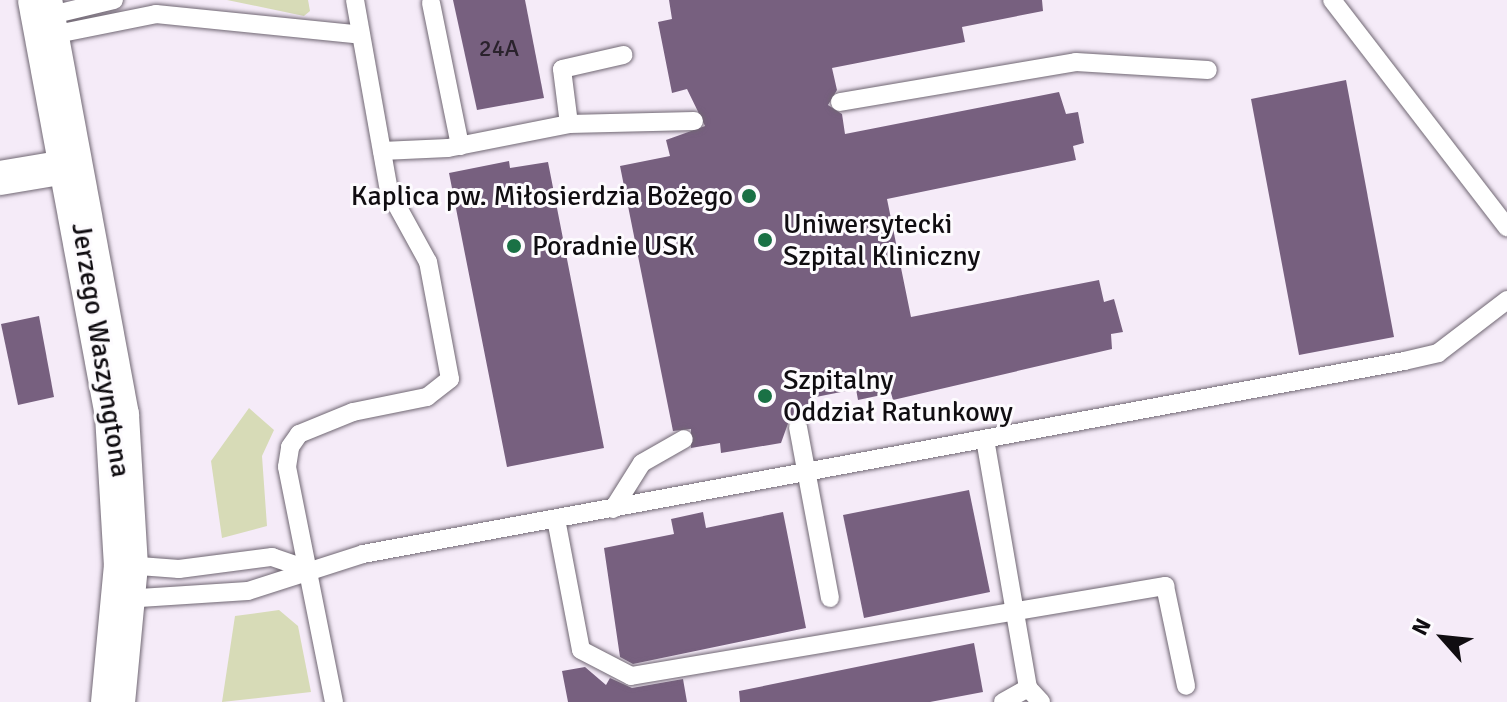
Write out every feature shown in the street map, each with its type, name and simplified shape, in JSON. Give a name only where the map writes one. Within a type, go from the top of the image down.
[{"type":"street","name":"Jerzego Waszyngtona","points":[[44,18],[117,415],[125,582],[113,702]]},
{"type":"street","points":[[0,178],[71,166]]},
{"type":"lane","points":[[44,18],[114,0]]},
{"type":"lane","points":[[334,702],[287,467],[299,434],[353,412],[427,397],[450,379],[428,262],[389,191],[355,0]]},
{"type":"lane","points":[[1332,0],[1507,227]]},
{"type":"lane","points":[[431,3],[460,146]]},
{"type":"lane","points":[[44,18],[156,14],[361,35]]},
{"type":"lane","points":[[569,124],[562,69],[623,55]]},
{"type":"lane","points":[[840,102],[1076,62],[1208,70]]},
{"type":"lane","points":[[382,151],[460,146],[569,124],[694,121]]},
{"type":"lane","points":[[125,582],[248,591],[307,569],[556,519],[807,475],[1438,353],[1507,300]]},
{"type":"lane","points":[[798,427],[830,598]]},
{"type":"lane","points":[[613,509],[642,463],[684,439]]},
{"type":"lane","points":[[985,439],[1035,695],[1003,702]]},
{"type":"lane","points":[[556,519],[581,650],[631,676],[1018,615],[1165,586],[1186,686]]},
{"type":"lane","points":[[125,582],[179,569],[272,557],[307,569]]},
{"type":"green space","points":[[227,0],[308,0],[310,11],[304,16]]},
{"type":"green space","points":[[249,408],[274,430],[262,456],[267,526],[222,538],[211,461]]},
{"type":"green space","points":[[279,610],[298,626],[311,692],[222,702],[235,616]]},
{"type":"building","points":[[453,0],[525,0],[544,98],[477,110]]},
{"type":"building","name":"Uniwersytecki Szpital Kliniczny","points":[[669,0],[1042,0],[1043,11],[962,27],[965,42],[832,68],[837,90],[828,105],[842,114],[845,134],[1059,92],[1066,114],[1078,112],[1084,143],[1073,146],[1076,160],[887,199],[911,317],[1099,280],[1104,302],[1114,299],[1123,332],[1111,334],[1112,349],[893,400],[891,393],[858,400],[856,389],[811,398],[812,409],[790,418],[781,443],[721,453],[720,443],[691,448],[691,429],[673,431],[620,166],[670,156],[666,140],[705,126],[687,89],[672,93],[658,22],[672,19]]},
{"type":"building","points":[[1346,80],[1394,337],[1299,355],[1251,99]]},
{"type":"building","name":"Poradnie USK","points":[[509,161],[510,168],[548,162],[604,448],[507,467],[449,173]]},
{"type":"building","points":[[39,316],[54,397],[18,405],[1,324]]},
{"type":"building","points":[[969,490],[990,592],[864,618],[843,515]]},
{"type":"building","points":[[703,512],[706,528],[783,512],[806,628],[633,664],[620,657],[604,548],[674,534],[671,519]]},
{"type":"building","points":[[974,643],[983,692],[930,702],[740,702],[739,691]]},
{"type":"building","points":[[585,667],[606,685],[610,678],[632,688],[683,679],[687,702],[568,702],[562,671]]},
{"type":"place","name":"Kaplica pw. Miłosierdzia Bożego","points":[[749,196]]},
{"type":"place","name":"Uniwersytecki Szpital Kliniczny","points":[[765,240]]},
{"type":"place","name":"Poradnie USK","points":[[514,246]]},
{"type":"place","name":"Szpitalny Oddział Ratunkowy","points":[[765,396]]}]
